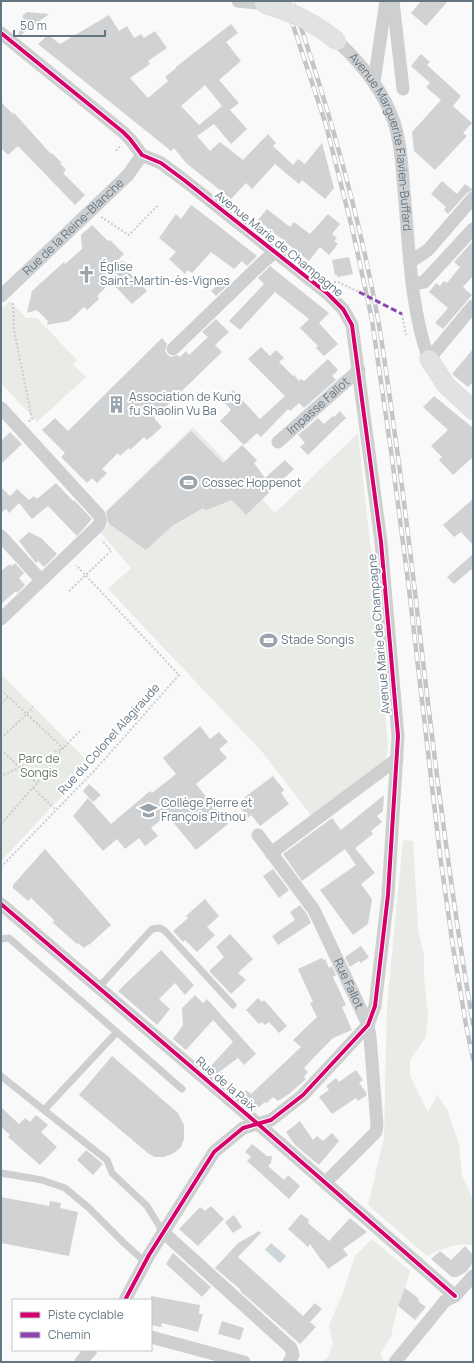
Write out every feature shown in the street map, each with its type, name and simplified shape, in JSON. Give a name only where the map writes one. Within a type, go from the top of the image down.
[{"type":"main road","name":"Avenue Marguerite Flavien-Buffard","points":[[264,4],[291,12],[307,20],[320,27],[337,41]]},
{"type":"main road","points":[[429,359],[446,386],[473,410]]},
{"type":"street","name":"Avenue Marguerite Flavien-Buffard","points":[[238,1],[264,4]]},
{"type":"street","points":[[374,82],[386,1]]},
{"type":"street","points":[[393,1],[403,89]]},
{"type":"street","points":[[1,33],[130,138],[142,155]]},
{"type":"street","name":"Avenue Marguerite Flavien-Buffard","points":[[337,41],[364,68],[374,82],[394,122],[398,139],[402,173],[412,284],[422,341],[429,359]]},
{"type":"street","name":"Avenue Marie de Champagne","points":[[126,1299],[163,1232],[214,1152],[243,1128],[271,1120],[303,1095],[368,1026],[375,1006],[387,902],[398,736],[381,542],[352,325],[343,309],[328,294],[161,163],[142,155]]},
{"type":"street","name":"Rue de la Reine-Blanche","points":[[1,296],[128,175],[142,155]]},
{"type":"street","points":[[410,262],[428,250],[473,198]]},
{"type":"street","points":[[412,284],[424,282],[473,229]]},
{"type":"street","name":"Avenue Marie de Champagne","points":[[173,349],[275,252]]},
{"type":"street","points":[[429,359],[473,306]]},
{"type":"street","name":"Impasse Fallot","points":[[278,442],[359,370]]},
{"type":"street","points":[[1,408],[99,515],[101,522],[1,619]]},
{"type":"street","points":[[1,536],[41,580]]},
{"type":"street","points":[[271,853],[397,759]]},
{"type":"street","name":"Rue Fallot","points":[[258,835],[314,910],[368,1026],[377,1125],[376,1132],[324,1183]]},
{"type":"street","name":"Rue de la Paix","points":[[1,904],[258,1124],[455,1296]]},
{"type":"street","points":[[163,1232],[291,1348],[293,1355],[289,1362]]},
{"type":"street","points":[[395,1362],[445,1301],[455,1296],[473,1276]]},
{"type":"street","points":[[152,1337],[244,1362]]},
{"type":"street","points":[[81,1362],[89,1351]]},
{"type":"lane","points":[[99,987],[152,929],[160,928],[164,930],[233,1005]]},
{"type":"lane","points":[[1,939],[9,938],[182,1089]]},
{"type":"lane","points":[[44,1110],[117,1032]]},
{"type":"lane","points":[[1,1076],[107,1160],[112,1173],[147,1206],[163,1232]]},
{"type":"lane","points":[[1,1173],[42,1180],[65,1188],[89,1208],[124,1243],[146,1262]]},
{"type":"path","points":[[99,216],[129,235],[158,205]]},
{"type":"path","points":[[338,282],[359,292]]},
{"type":"path","points":[[18,298],[13,304],[14,330],[32,419],[24,426]]},
{"type":"path","points":[[402,314],[406,335]]},
{"type":"path","points":[[68,591],[111,551],[101,540]]},
{"type":"path","points":[[67,556],[85,575]]},
{"type":"path","points":[[1,690],[63,748]]},
{"type":"path","points":[[1,704],[8,697]]},
{"type":"path","points":[[1,738],[27,714],[33,706]]},
{"type":"path","points":[[1,824],[33,788],[63,748],[81,730]]},
{"type":"path","points":[[1,776],[63,748]]},
{"type":"path","points":[[1,750],[37,783]]},
{"type":"path","points":[[33,788],[56,810]]},
{"type":"green space","points":[[10,301],[26,318],[37,318],[77,360],[73,365],[86,377],[37,422],[1,383],[1,310]]},
{"type":"green space","name":"Stade Songis","points":[[193,427],[275,513],[358,433],[377,607],[388,748],[386,759],[382,766],[313,818],[263,753],[108,589],[131,568],[100,532],[113,519],[106,511]]},
{"type":"green space","name":"Parc de Songis","points":[[1,674],[91,765],[1,861]]},
{"type":"green space","points":[[403,840],[413,841],[418,927],[424,956],[424,978],[428,1013],[426,1037],[410,1060],[410,1076],[428,1112],[437,1095],[447,1109],[459,1144],[462,1175],[473,1200],[473,1245],[455,1246],[427,1256],[368,1205],[384,1138],[387,1006]]},
{"type":"green space","points":[[372,1239],[410,1271],[398,1306],[391,1336],[380,1354],[385,1362],[321,1362],[328,1357],[333,1344],[329,1325],[344,1290],[355,1256]]},
{"type":"shaded area","points":[[271,1243],[286,1256],[280,1263],[265,1250]]},
{"type":"building","points":[[421,1],[448,1],[426,26],[411,13]]},
{"type":"building","points":[[27,12],[49,14],[18,37],[23,15]]},
{"type":"building","points":[[109,15],[119,31],[127,26],[134,38],[141,34],[144,38],[155,31],[167,48],[148,61],[150,64],[130,78],[148,98],[168,81],[165,77],[176,67],[231,24],[238,33],[226,42],[241,61],[219,80],[239,103],[230,110],[247,129],[231,144],[214,124],[197,136],[210,151],[220,142],[243,160],[268,134],[276,143],[273,146],[293,165],[298,159],[305,164],[322,143],[334,188],[325,199],[302,180],[299,184],[275,164],[252,189],[246,183],[231,199],[186,163],[174,148],[171,151],[38,44],[48,35],[60,44]],"holes":[[[205,85],[222,106],[199,125],[181,106]]]},
{"type":"building","points":[[421,54],[430,62],[427,65],[461,96],[453,106],[472,123],[463,133],[467,136],[435,170],[414,151],[412,132],[441,100],[426,87],[430,83],[411,66]]},
{"type":"building","points":[[1,102],[13,114],[14,113],[51,154],[52,153],[62,163],[60,163],[66,170],[63,173],[85,195],[75,205],[18,146],[8,155],[1,148]]},
{"type":"building","points":[[442,181],[457,194],[465,184],[473,190],[467,193],[448,214],[444,210],[446,207],[431,194]]},
{"type":"building","points":[[191,205],[257,256],[247,266],[242,261],[234,269],[211,252],[192,273],[188,270],[185,274],[169,259],[176,252],[159,238],[176,214],[181,219]]},
{"type":"building","points":[[267,209],[290,227],[294,222],[310,234],[328,214],[340,224],[332,234],[337,238],[334,241],[338,244],[329,255],[320,247],[309,261],[258,220]]},
{"type":"building","name":"Église Saint-Martin-ès-Vignes","points":[[92,225],[124,254],[118,260],[131,264],[130,273],[147,291],[132,304],[111,282],[97,296],[99,299],[87,310],[84,307],[69,321],[47,325],[48,321],[37,310],[27,313],[32,291],[64,262],[65,264],[82,249],[81,235]]},
{"type":"building","points":[[473,241],[473,276],[463,287],[472,295],[443,329],[435,323],[448,308],[429,292],[436,283],[440,286],[444,281],[447,283],[460,267],[454,262]]},
{"type":"building","points":[[349,257],[353,274],[338,277],[335,275],[332,260]]},
{"type":"building","points":[[270,266],[329,313],[319,323],[338,344],[324,356],[316,348],[318,346],[300,328],[309,319],[275,292],[240,330],[229,321],[264,284],[258,278]]},
{"type":"building","points":[[224,278],[229,284],[216,296],[211,291]]},
{"type":"building","points":[[216,319],[229,332],[215,345],[222,352],[154,418],[162,427],[150,438],[147,440],[144,437],[130,450],[129,448],[120,456],[118,453],[102,469],[107,473],[97,483],[92,478],[87,483],[61,457],[65,453],[42,430],[55,418],[68,431],[162,338],[167,344],[165,351],[171,357],[178,355],[180,357],[186,351],[189,355],[208,337],[202,332]]},
{"type":"building","points":[[261,347],[270,356],[276,350],[284,358],[279,362],[299,381],[301,379],[304,381],[328,359],[338,370],[332,376],[336,380],[304,408],[299,403],[290,411],[288,409],[261,437],[257,433],[244,445],[220,421],[231,410],[222,400],[233,390],[260,419],[285,396],[248,359]]},
{"type":"building","points":[[473,349],[473,382],[468,387],[452,374]]},
{"type":"building","points":[[434,396],[473,428],[473,457],[453,475],[439,460],[442,457],[431,446],[448,430],[423,407]]},
{"type":"building","points":[[340,411],[346,418],[308,455],[300,447],[305,443],[298,435],[318,418],[324,424]]},
{"type":"building","name":"Cossec Hoppenot","points":[[191,431],[223,463],[242,445],[257,460],[254,463],[265,478],[285,460],[294,469],[246,515],[232,500],[206,510],[203,508],[172,526],[146,550],[108,523],[106,512]]},
{"type":"building","points":[[10,432],[22,444],[1,464],[1,441]]},
{"type":"building","points":[[56,483],[92,519],[77,536],[48,506],[32,519],[19,503],[9,513],[6,509],[1,513],[1,487],[10,496],[17,489],[29,500],[34,496],[37,499]]},
{"type":"building","points":[[473,499],[473,545],[461,532],[454,537],[443,525]]},
{"type":"building","points":[[29,532],[41,538],[57,554],[44,567],[38,561],[36,563],[19,541]]},
{"type":"building","points":[[473,554],[473,568],[454,584],[447,577]]},
{"type":"building","points":[[15,563],[24,573],[19,578],[25,585],[17,593],[16,591],[1,604],[1,571],[10,564],[12,566]]},
{"type":"building","points":[[200,726],[210,739],[219,732],[228,742],[219,749],[227,758],[196,784],[228,824],[196,850],[167,815],[151,828],[158,836],[145,846],[139,838],[125,849],[117,839],[103,851],[73,816],[88,798],[111,824],[150,791],[152,793],[176,774],[163,758]]},
{"type":"building","points":[[273,776],[284,790],[281,793],[289,804],[260,826],[251,815],[248,818],[237,803]]},
{"type":"building","points":[[89,784],[101,795],[93,802],[83,791]]},
{"type":"building","points":[[384,795],[383,811],[377,816],[382,822],[371,831],[373,834],[355,848],[375,873],[361,884],[372,899],[368,924],[353,935],[320,890],[356,865],[345,849],[302,881],[283,854],[332,818],[341,830]]},
{"type":"building","points":[[45,849],[111,925],[84,948],[78,943],[77,944],[52,922],[55,921],[31,898],[28,901],[13,888],[13,885]]},
{"type":"building","points":[[273,869],[289,890],[279,898],[263,876]]},
{"type":"building","points":[[205,899],[219,916],[207,927],[215,935],[197,952],[185,940],[183,942],[173,931],[188,918],[186,916]]},
{"type":"building","points":[[300,905],[307,914],[311,923],[278,945],[272,936],[295,920],[290,912]]},
{"type":"building","points":[[230,934],[253,959],[238,973],[246,980],[231,994],[209,971],[224,957],[216,947]]},
{"type":"building","points":[[361,946],[369,957],[361,963],[359,961],[350,967],[345,957]]},
{"type":"building","points":[[161,950],[194,985],[185,995],[175,983],[159,999],[170,1009],[157,1025],[118,991]]},
{"type":"building","points":[[322,958],[323,960],[325,959],[329,968],[332,966],[336,975],[333,977],[346,1005],[342,1007],[352,1030],[333,1038],[322,1049],[304,1068],[308,1072],[304,1077],[306,1079],[289,1094],[278,1101],[273,1097],[267,1103],[265,1102],[255,1110],[240,1097],[246,1090],[251,1094],[301,1047],[293,1040],[317,1017],[310,1003],[313,1002],[298,969]]},
{"type":"building","points":[[195,995],[203,1003],[207,999],[256,1054],[244,1065],[238,1058],[215,1075],[208,1069],[233,1042],[213,1020],[186,1050],[173,1039],[183,1025],[182,1008]]},
{"type":"building","points":[[258,998],[262,1002],[264,1000],[287,1026],[279,1033],[269,1022],[265,1025],[262,1022],[259,1024],[246,1010]]},
{"type":"building","points":[[112,1056],[178,1113],[184,1125],[184,1139],[181,1147],[174,1153],[164,1157],[155,1157],[149,1154],[79,1095]]},
{"type":"building","points":[[356,1070],[363,1080],[359,1083],[367,1095],[358,1101],[356,1098],[332,1114],[319,1097],[329,1090],[326,1086],[336,1078],[339,1082]]},
{"type":"building","points":[[1,1107],[19,1124],[25,1118],[30,1122],[36,1115],[48,1125],[41,1132],[57,1147],[40,1165],[8,1137],[10,1135],[1,1127]]},
{"type":"building","points":[[300,1121],[313,1140],[317,1136],[323,1141],[332,1133],[339,1141],[319,1165],[295,1145],[286,1132]]},
{"type":"building","points":[[252,1144],[267,1156],[272,1156],[271,1163],[268,1166],[284,1180],[288,1175],[300,1186],[289,1199],[247,1161],[251,1157],[245,1152]]},
{"type":"building","points":[[86,1150],[103,1164],[93,1175],[77,1160]]},
{"type":"building","points":[[1,1197],[49,1206],[50,1201],[61,1203],[60,1208],[78,1212],[69,1256],[1,1243]]},
{"type":"building","points":[[211,1206],[224,1219],[198,1246],[179,1229],[200,1207],[205,1211]]},
{"type":"building","points":[[301,1214],[309,1220],[308,1223],[329,1241],[350,1218],[367,1232],[343,1249],[348,1255],[328,1269],[310,1244],[308,1247],[288,1229]]},
{"type":"building","points":[[234,1215],[242,1227],[233,1233],[225,1222]]},
{"type":"building","points":[[259,1231],[261,1233],[238,1257],[303,1316],[315,1303],[322,1309],[310,1322],[316,1327],[300,1344],[215,1268],[238,1243]]},
{"type":"building","points":[[465,1246],[473,1255],[473,1263],[466,1272],[457,1277],[452,1277],[431,1259],[440,1251],[451,1260]]},
{"type":"building","points":[[173,1253],[211,1287],[202,1297],[166,1264]]},
{"type":"building","points":[[405,1288],[418,1298],[419,1302],[426,1307],[415,1320],[398,1306]]},
{"type":"building","points":[[151,1296],[200,1305],[199,1314],[203,1314],[198,1332],[162,1323],[161,1327],[152,1325]]},
{"type":"building","points":[[222,1321],[244,1328],[240,1340],[218,1334]]},
{"type":"railway","points":[[285,1],[326,125],[353,232],[372,320],[408,581],[440,855],[453,947],[473,1059]]},
{"type":"railway","points":[[292,1],[318,79],[341,158],[361,238],[378,319],[405,506],[444,830],[473,1024]]},
{"type":"marked path","points":[[359,292],[402,314]]},
{"type":"cycle path","points":[[1,33],[123,132],[142,155],[161,163],[184,180],[328,294],[343,309],[352,325],[381,542],[398,736],[388,895],[375,1006],[368,1025],[303,1095],[271,1120],[243,1128],[214,1152],[149,1255],[126,1299]]},
{"type":"cycle path","points":[[1,904],[258,1124],[455,1296]]},
{"type":"place","name":"Église Saint-Martin-ès-Vignes","points":[[87,274]]},
{"type":"place","name":"Association de Kung fu Shaolin Vu Ba","points":[[116,404]]},
{"type":"place","name":"Cossec Hoppenot","points":[[189,483]]},
{"type":"place","name":"Stade Songis","points":[[268,640]]},
{"type":"place","name":"Collège Pierre et François Pithou","points":[[148,810]]}]
